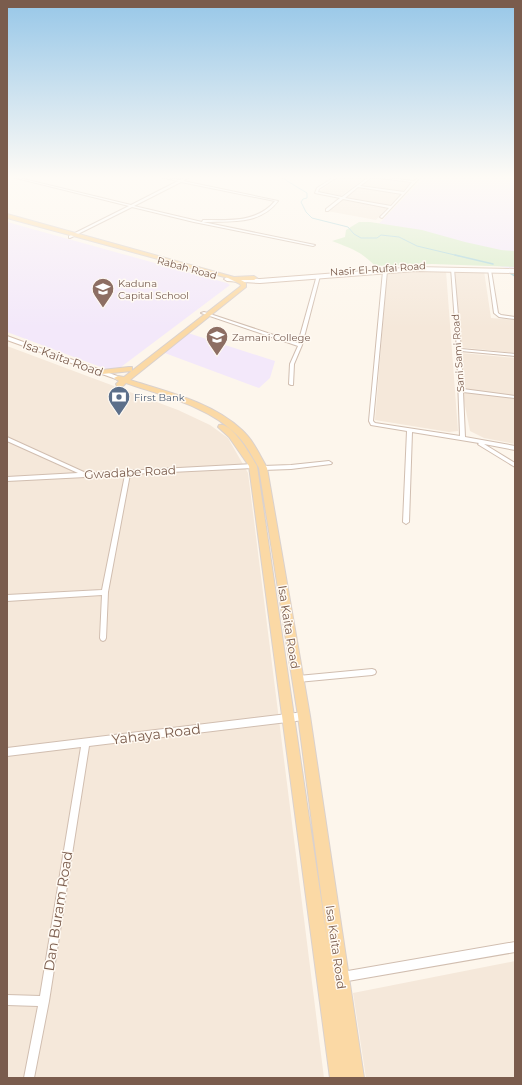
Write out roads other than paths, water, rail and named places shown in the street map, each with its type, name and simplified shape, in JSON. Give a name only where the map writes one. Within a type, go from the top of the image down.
[{"type":"main road","name":"Rabah Road","points":[[38,227],[229,278]]},
{"type":"main road","name":"Nasir El-Rufai Road","points":[[243,284],[254,278],[431,266],[515,270]]},
{"type":"main road","name":"Nasir El-Rufai Road","points":[[260,281],[385,271],[452,269],[515,270]]},
{"type":"main road","points":[[229,278],[254,278]]},
{"type":"main road","points":[[229,278],[243,284]]},
{"type":"main road","points":[[229,278],[233,282],[235,288]]},
{"type":"main road","points":[[206,314],[235,288],[243,284],[260,281]]},
{"type":"main road","points":[[102,372],[124,378],[243,284]]},
{"type":"main road","name":"Isa Kaita Road","points":[[7,338],[102,372],[124,378]]},
{"type":"main road","name":"Isa Kaita Road","points":[[7,343],[124,378],[217,424],[232,435],[258,467],[304,716],[355,1078]]},
{"type":"main road","name":"Isa Kaita Road","points":[[258,467],[288,718],[339,1078]]},
{"type":"street","points":[[72,236],[91,227]]},
{"type":"street","points":[[222,227],[313,245]]},
{"type":"street","name":"Sani Sami Road","points":[[452,269],[459,350],[463,438]]},
{"type":"street","points":[[490,270],[496,314],[515,318]]},
{"type":"street","points":[[385,271],[371,421],[375,425],[410,429],[515,448]]},
{"type":"street","points":[[291,384],[292,364],[300,346],[318,276]]},
{"type":"street","points":[[206,314],[300,346]]},
{"type":"street","points":[[459,350],[515,355]]},
{"type":"street","points":[[461,390],[515,397]]},
{"type":"street","points":[[406,522],[410,429]]},
{"type":"street","points":[[7,439],[85,475]]},
{"type":"street","points":[[478,442],[515,465]]},
{"type":"street","name":"Gwadabe Road","points":[[7,479],[128,472],[291,467],[329,463]]},
{"type":"street","points":[[103,638],[105,592],[128,472]]},
{"type":"street","points":[[7,598],[105,592]]},
{"type":"street","points":[[298,679],[372,672]]},
{"type":"street","name":"Yahaya Road","points":[[7,752],[85,744],[304,716]]},
{"type":"street","name":"Dan Buram Road","points":[[29,1078],[44,1001],[85,744]]},
{"type":"street","points":[[340,977],[515,947]]},
{"type":"street","points":[[7,1000],[44,1001]]},
{"type":"waterway","points":[[347,227],[361,238],[377,238],[381,235],[399,237],[417,246],[459,256]]},
{"type":"waterway","points":[[455,255],[493,264]]},
{"type":"waterway","points":[[510,273],[515,276]]},
{"type":"place","name":"Kaduna Capital School","points":[[103,308]]},
{"type":"place","name":"Zamani College","points":[[217,356]]},
{"type":"place","name":"First Bank","points":[[119,416]]}]
